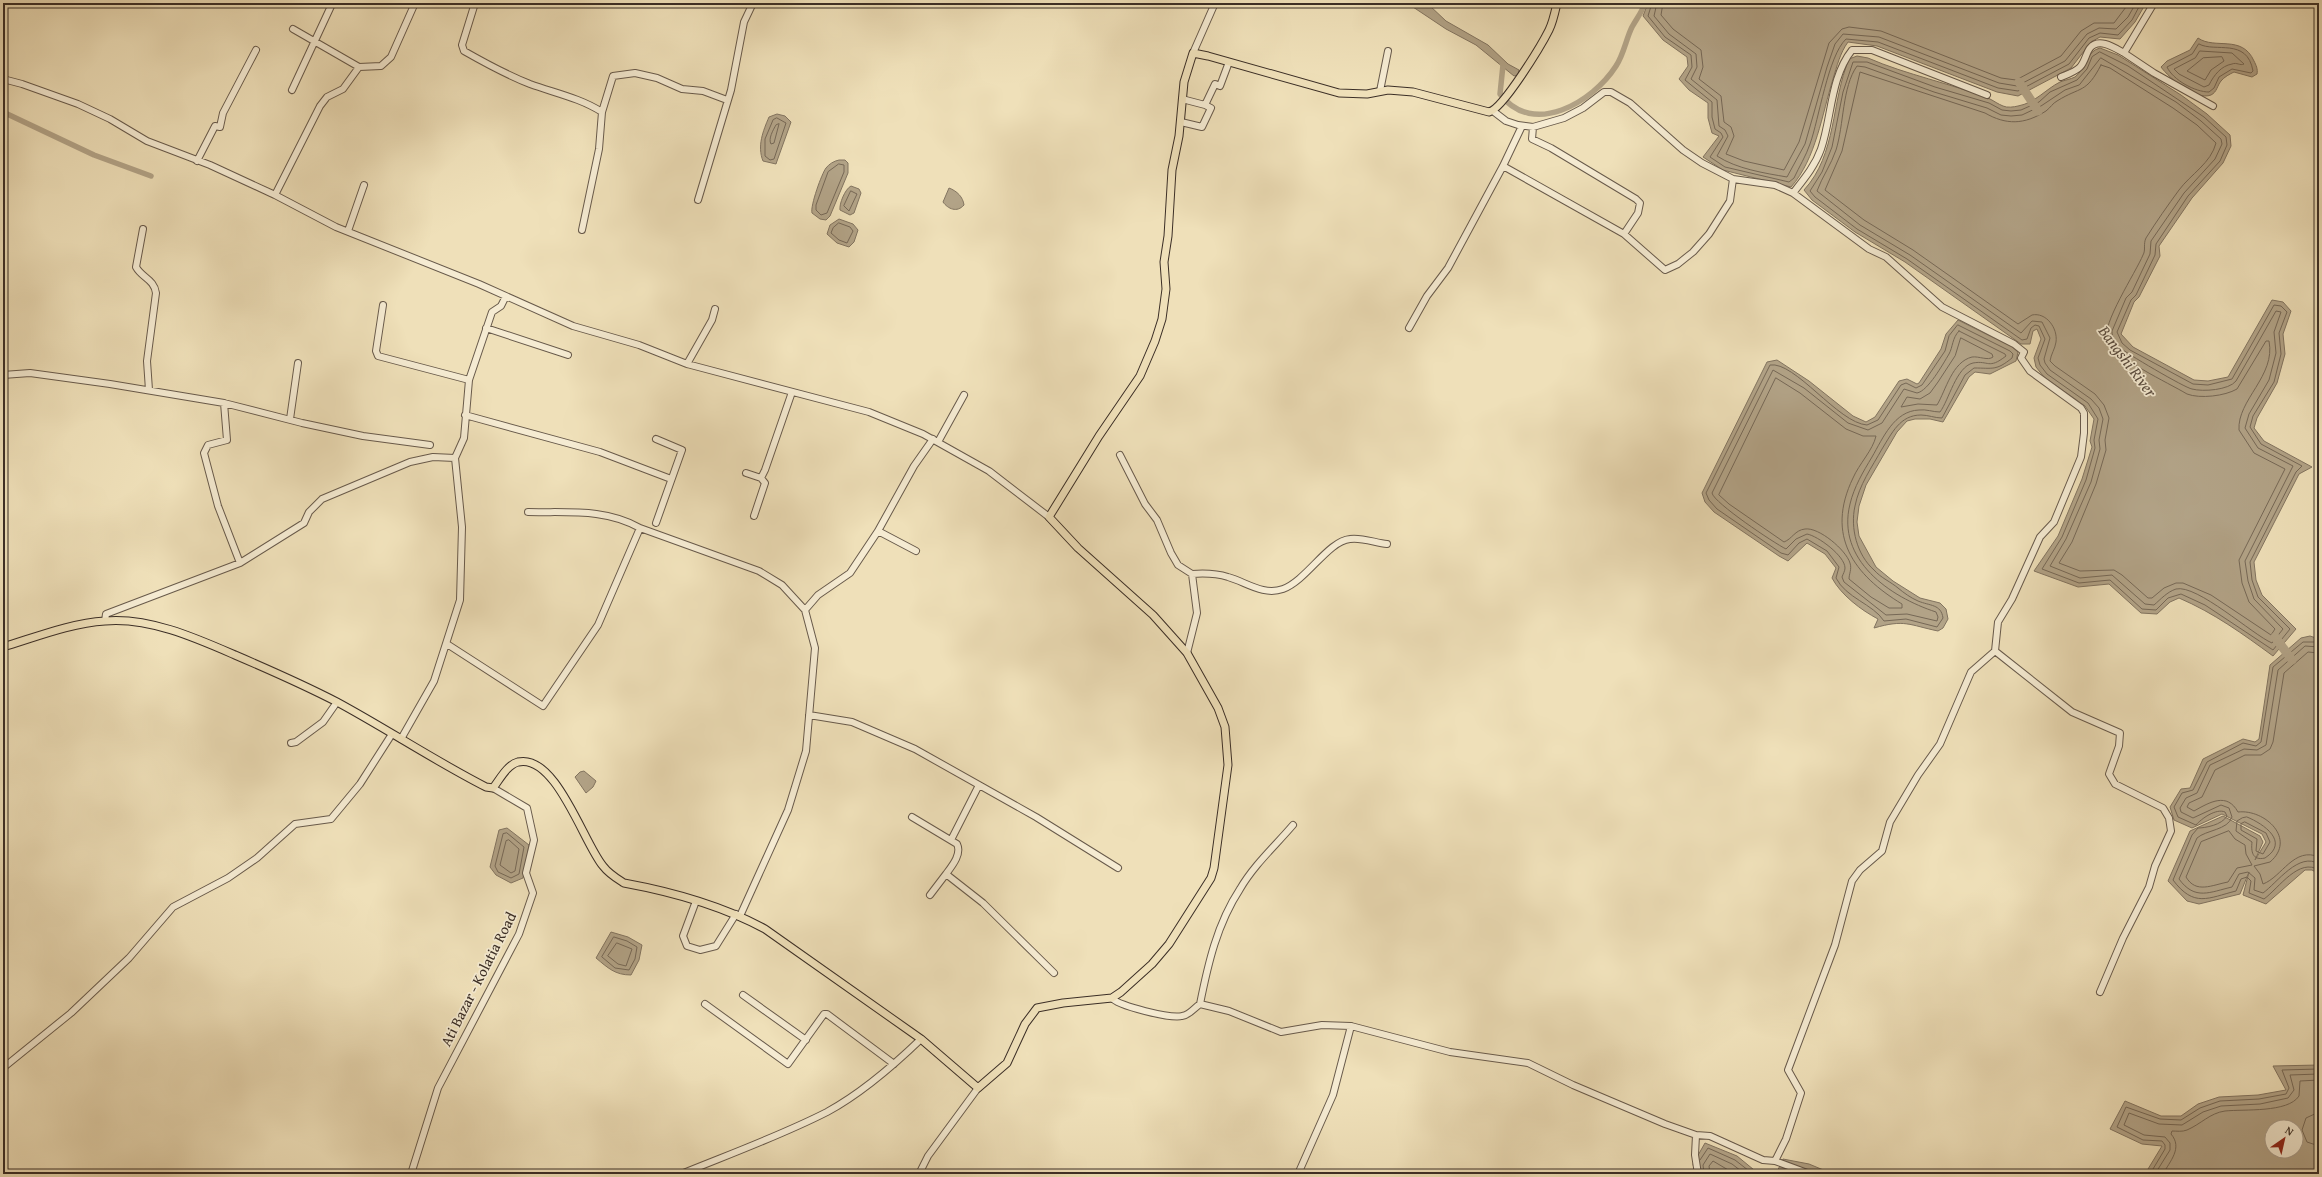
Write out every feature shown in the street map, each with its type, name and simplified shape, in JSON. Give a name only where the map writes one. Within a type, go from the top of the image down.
[{"type":"main road","points":[[3,647],[62,630],[105,620],[146,623],[208,643],[337,702],[449,768],[486,787],[493,788],[508,769],[517,762],[533,764],[550,777],[566,798],[602,865],[612,876],[624,883],[696,901],[738,915],[788,945],[924,1040],[978,1088],[1007,1063],[1025,1024],[1037,1008],[1063,1003],[1112,998],[1152,964],[1169,944],[1211,878],[1214,868],[1228,765],[1228,744],[1225,727],[1218,708],[1187,654],[1153,615],[1078,548],[1049,517],[1099,436],[1140,376],[1156,341],[1162,319],[1166,289],[1164,262],[1168,236],[1172,170],[1181,122],[1182,99],[1188,63],[1193,53],[1339,93],[1367,94],[1388,90],[1413,92],[1473,109],[1495,109],[1511,90],[1549,29],[1557,3]]},
{"type":"street","points":[[293,29],[359,67],[381,66],[391,57],[415,3]]},
{"type":"street","points":[[475,3],[462,45],[464,52],[522,81],[580,100],[602,112]]},
{"type":"street","points":[[698,200],[727,100],[744,22],[753,3]]},
{"type":"street","points":[[1193,53],[1214,3]]},
{"type":"street","points":[[2124,53],[2154,3]]},
{"type":"street","points":[[292,90],[332,4]]},
{"type":"street","points":[[2061,77],[2073,73],[2080,66],[2091,47],[2097,43],[2106,44],[2124,53],[2154,74],[2213,106]]},
{"type":"street","points":[[197,161],[215,126],[220,127],[223,114],[256,50]]},
{"type":"street","points":[[1793,193],[1817,160],[1824,138],[1840,71],[1852,50],[1872,50],[1987,95]]},
{"type":"street","points":[[1380,92],[1388,51]]},
{"type":"street","points":[[1205,105],[1215,84],[1220,86],[1229,62]]},
{"type":"street","points":[[274,195],[320,106],[327,97],[343,89],[359,67]]},
{"type":"street","points":[[582,230],[599,149],[602,112],[613,76],[624,76],[629,73],[658,78],[682,89],[703,91],[727,100]]},
{"type":"street","points":[[3,79],[22,84],[78,104],[110,119],[147,141],[274,195],[348,231],[506,296],[573,326],[639,345],[687,364],[869,412],[936,441],[989,471],[1049,517]]},
{"type":"street","points":[[1495,109],[1506,121],[1522,126],[1533,127],[1564,118],[1604,92],[1611,92],[1630,103],[1683,150],[1733,179],[1758,181],[1775,185],[1793,193],[1869,249],[1886,257],[1942,307],[2014,344],[2024,352],[2021,358],[2030,371],[2081,408],[2084,413],[2084,433],[2081,457],[2054,522],[2040,537],[2012,599],[1998,622],[1995,651],[1971,672],[1940,744],[1918,775],[1890,822],[1882,851],[1860,870],[1852,881],[1835,945],[1788,1070],[1801,1093],[1786,1139],[1775,1161]]},
{"type":"street","points":[[1181,122],[1202,127],[1211,108],[1182,99]]},
{"type":"street","points":[[1409,328],[1428,296],[1448,268],[1503,166],[1522,126]]},
{"type":"street","points":[[1533,127],[1532,139],[1551,148],[1636,199],[1640,203],[1638,213],[1624,234]]},
{"type":"street","points":[[1503,166],[1624,234],[1665,270],[1678,264],[1693,252],[1723,213],[1730,201],[1733,179]]},
{"type":"street","points":[[348,231],[364,185]]},
{"type":"street","points":[[143,229],[136,267],[140,274],[155,285],[156,293],[147,361],[149,390]]},
{"type":"street","points":[[402,740],[434,681],[460,600],[462,527],[455,458],[464,438],[469,380],[492,312],[501,306],[506,296]]},
{"type":"street","points":[[383,305],[376,351],[378,356],[469,380]]},
{"type":"street","points":[[687,364],[712,320],[715,309]]},
{"type":"street","points":[[486,328],[568,355]]},
{"type":"street","points":[[290,419],[298,363]]},
{"type":"street","points":[[3,375],[30,373],[149,390],[224,403],[302,423],[363,436],[430,445]]},
{"type":"street","points":[[761,478],[792,392]]},
{"type":"street","points":[[805,610],[818,595],[850,573],[878,531],[914,466],[936,441],[964,395]]},
{"type":"street","points":[[224,403],[227,440],[208,445],[204,453],[218,506],[240,563]]},
{"type":"street","points":[[465,415],[600,452],[671,479]]},
{"type":"street","points":[[656,439],[682,450],[656,523]]},
{"type":"street","points":[[1120,455],[1144,504],[1158,520],[1171,553],[1178,565],[1192,574],[1211,573],[1260,590],[1283,589],[1303,576],[1339,542],[1352,538],[1386,544]]},
{"type":"street","points":[[105,620],[106,614],[240,563],[304,523],[309,512],[322,499],[410,462],[433,457],[455,458]]},
{"type":"street","points":[[746,473],[761,478],[765,483],[754,516]]},
{"type":"street","points":[[528,512],[600,513],[628,521],[640,528],[759,571],[782,585],[805,610],[815,648],[806,751],[788,810],[738,915],[716,946],[700,950],[687,946],[683,936],[696,901]]},
{"type":"street","points":[[447,644],[540,705],[545,705],[598,624],[640,528]]},
{"type":"street","points":[[878,531],[916,551]]},
{"type":"street","points":[[1187,654],[1197,613],[1192,574]]},
{"type":"street","points":[[1995,651],[2072,712],[2120,733],[2121,740],[2109,774],[2110,778],[2121,788],[2163,808],[2169,818],[2171,826],[2170,836],[2155,866],[2149,887],[2123,938],[2100,992]]},
{"type":"street","points":[[291,743],[296,742],[323,722],[337,702]]},
{"type":"street","points":[[809,715],[852,722],[915,749],[979,785],[1118,868]]},
{"type":"street","points":[[3,1068],[71,1013],[129,958],[173,907],[228,878],[257,858],[295,824],[332,819],[360,784],[392,734]]},
{"type":"street","points":[[951,840],[979,785]]},
{"type":"street","name":"Ati Bazar - Kolatia Road","points":[[411,1174],[438,1088],[519,934],[533,893],[526,873],[534,840],[527,808],[493,788]]},
{"type":"street","points":[[912,817],[951,840],[958,848],[954,862],[930,895]]},
{"type":"street","points":[[1112,998],[1121,1005],[1176,1016],[1188,1014],[1200,1004],[1214,944],[1224,917],[1239,889],[1252,871],[1293,825]]},
{"type":"street","points":[[946,874],[983,903],[1054,973]]},
{"type":"street","points":[[743,995],[806,1040]]},
{"type":"street","points":[[705,1004],[788,1064],[824,1014],[827,1014],[894,1064]]},
{"type":"street","points":[[1200,1004],[1229,1011],[1281,1032],[1322,1025],[1351,1026],[1450,1052],[1528,1063],[1573,1085],[1696,1136],[1710,1136],[1763,1160],[1775,1161],[1810,1174]]},
{"type":"street","points":[[1298,1174],[1333,1095],[1351,1026]]},
{"type":"street","points":[[680,1174],[777,1135],[828,1111],[894,1064],[924,1040]]},
{"type":"street","points":[[919,1174],[928,1156],[978,1088]]},
{"type":"street","points":[[1696,1136],[1695,1155],[1698,1174]]},
{"type":"water","points":[[1407,3],[1426,3],[1446,21],[1488,45],[1508,64],[1519,70],[1518,75],[1514,76],[1476,45],[1446,29]]},
{"type":"water","points":[[1648,3],[2146,3],[2135,22],[2120,39],[2100,37],[2091,42],[2071,68],[2018,96],[1997,92],[1877,46],[1848,42],[1837,64],[1817,136],[1807,163],[1800,176],[1791,187],[1723,170],[1703,157],[1719,136],[1712,133],[1708,118],[1708,103],[1689,90],[1679,79],[1688,66],[1687,57],[1663,40],[1643,16]]},
{"type":"water","points":[[2198,38],[2212,43],[2235,45],[2243,48],[2249,53],[2254,61],[2257,74],[2252,77],[2234,72],[2222,80],[2215,92],[2211,95],[2198,95],[2191,92],[2170,77],[2161,67],[2167,61],[2190,50]]},
{"type":"water","points":[[2100,48],[2118,55],[2181,95],[2207,114],[2230,135],[2231,146],[2223,163],[2192,198],[2159,246],[2160,256],[2139,297],[2134,302],[2121,334],[2133,347],[2194,380],[2208,381],[2228,377],[2272,300],[2283,302],[2291,311],[2283,334],[2285,354],[2277,383],[2257,418],[2254,428],[2264,441],[2312,467],[2299,474],[2254,562],[2256,580],[2262,595],[2296,629],[2273,656],[2216,617],[2179,598],[2170,602],[2157,614],[2141,613],[2109,584],[2078,587],[2034,571],[2058,536],[2082,479],[2092,447],[2090,441],[2094,419],[2085,406],[2044,377],[2036,367],[2034,358],[2041,339],[2037,329],[2033,331],[2030,344],[2021,344],[1905,262],[1855,232],[1812,200],[1804,190],[1815,176],[1828,144],[1843,75],[1849,59],[1857,56],[1868,58],[1975,93],[2005,107],[2010,107],[2030,102],[2060,82],[2075,77],[2082,70],[2089,56],[2095,50]]},
{"type":"water","points":[[777,114],[785,116],[791,122],[776,164],[763,161],[761,155],[761,144],[763,133],[769,117]]},
{"type":"water","points":[[845,160],[848,163],[848,173],[830,216],[826,220],[820,219],[812,213],[817,190],[826,168],[835,161]]},
{"type":"water","points":[[851,186],[859,189],[861,193],[854,213],[850,215],[840,210],[840,207],[845,193]]},
{"type":"water","points":[[949,188],[961,197],[964,205],[958,209],[947,207],[943,202]]},
{"type":"water","points":[[839,219],[853,224],[858,230],[854,242],[849,247],[837,243],[827,234],[830,225]]},
{"type":"water","points":[[1958,320],[2012,347],[2018,352],[2016,361],[1990,374],[1975,372],[1969,377],[1943,422],[1930,419],[1915,419],[1907,421],[1897,432],[1866,485],[1859,506],[1857,522],[1859,536],[1876,567],[1893,581],[1920,598],[1940,603],[1946,609],[1948,619],[1943,628],[1938,631],[1900,623],[1874,628],[1878,619],[1858,607],[1836,584],[1832,578],[1836,568],[1825,554],[1807,543],[1788,561],[1714,512],[1705,502],[1702,493],[1767,362],[1777,360],[1809,381],[1853,416],[1866,422],[1875,417],[1899,381],[1907,379],[1917,384],[1919,383],[1941,349],[1946,334]]},
{"type":"water","points":[[2310,636],[2319,639],[2319,874],[2312,870],[2305,870],[2266,904],[2243,895],[2249,872],[2240,894],[2199,904],[2187,901],[2168,881],[2190,831],[2223,816],[2260,836],[2263,842],[2255,860],[2266,842],[2262,834],[2222,814],[2192,828],[2174,820],[2170,807],[2181,789],[2190,788],[2203,759],[2243,739],[2255,742],[2259,739],[2270,665],[2301,638]]},
{"type":"water","points":[[584,771],[596,781],[593,787],[586,793],[575,777],[580,772]]},
{"type":"water","points":[[507,828],[529,845],[523,878],[511,883],[496,875],[490,867],[499,830]]},
{"type":"water","points":[[611,932],[628,937],[642,945],[639,960],[631,975],[620,974],[608,968],[596,958]]},
{"type":"water","points":[[2319,1065],[2319,1123],[2317,1129],[2319,1136],[2319,1174],[2145,1174],[2162,1146],[2142,1144],[2110,1129],[2125,1101],[2161,1116],[2181,1116],[2198,1104],[2219,1097],[2258,1095],[2286,1090],[2273,1066]]},
{"type":"water","points":[[1705,1143],[1737,1156],[1759,1174],[1695,1174],[1693,1164]]},
{"type":"water","points":[[1783,1159],[1809,1164],[1833,1174],[1776,1174]]},
{"type":"waterway","points":[[1502,63],[1500,94],[1514,107],[1529,113],[1545,114],[1562,110],[1593,92],[1606,79],[1619,61],[1632,27],[1645,3]]},
{"type":"waterway","name":"Bangshi River","points":[[2019,82],[2038,111]]},
{"type":"waterway","points":[[3,112],[94,155],[151,176]]},
{"type":"waterway","name":"Bangshi River","points":[[2275,637],[2292,660]]}]
